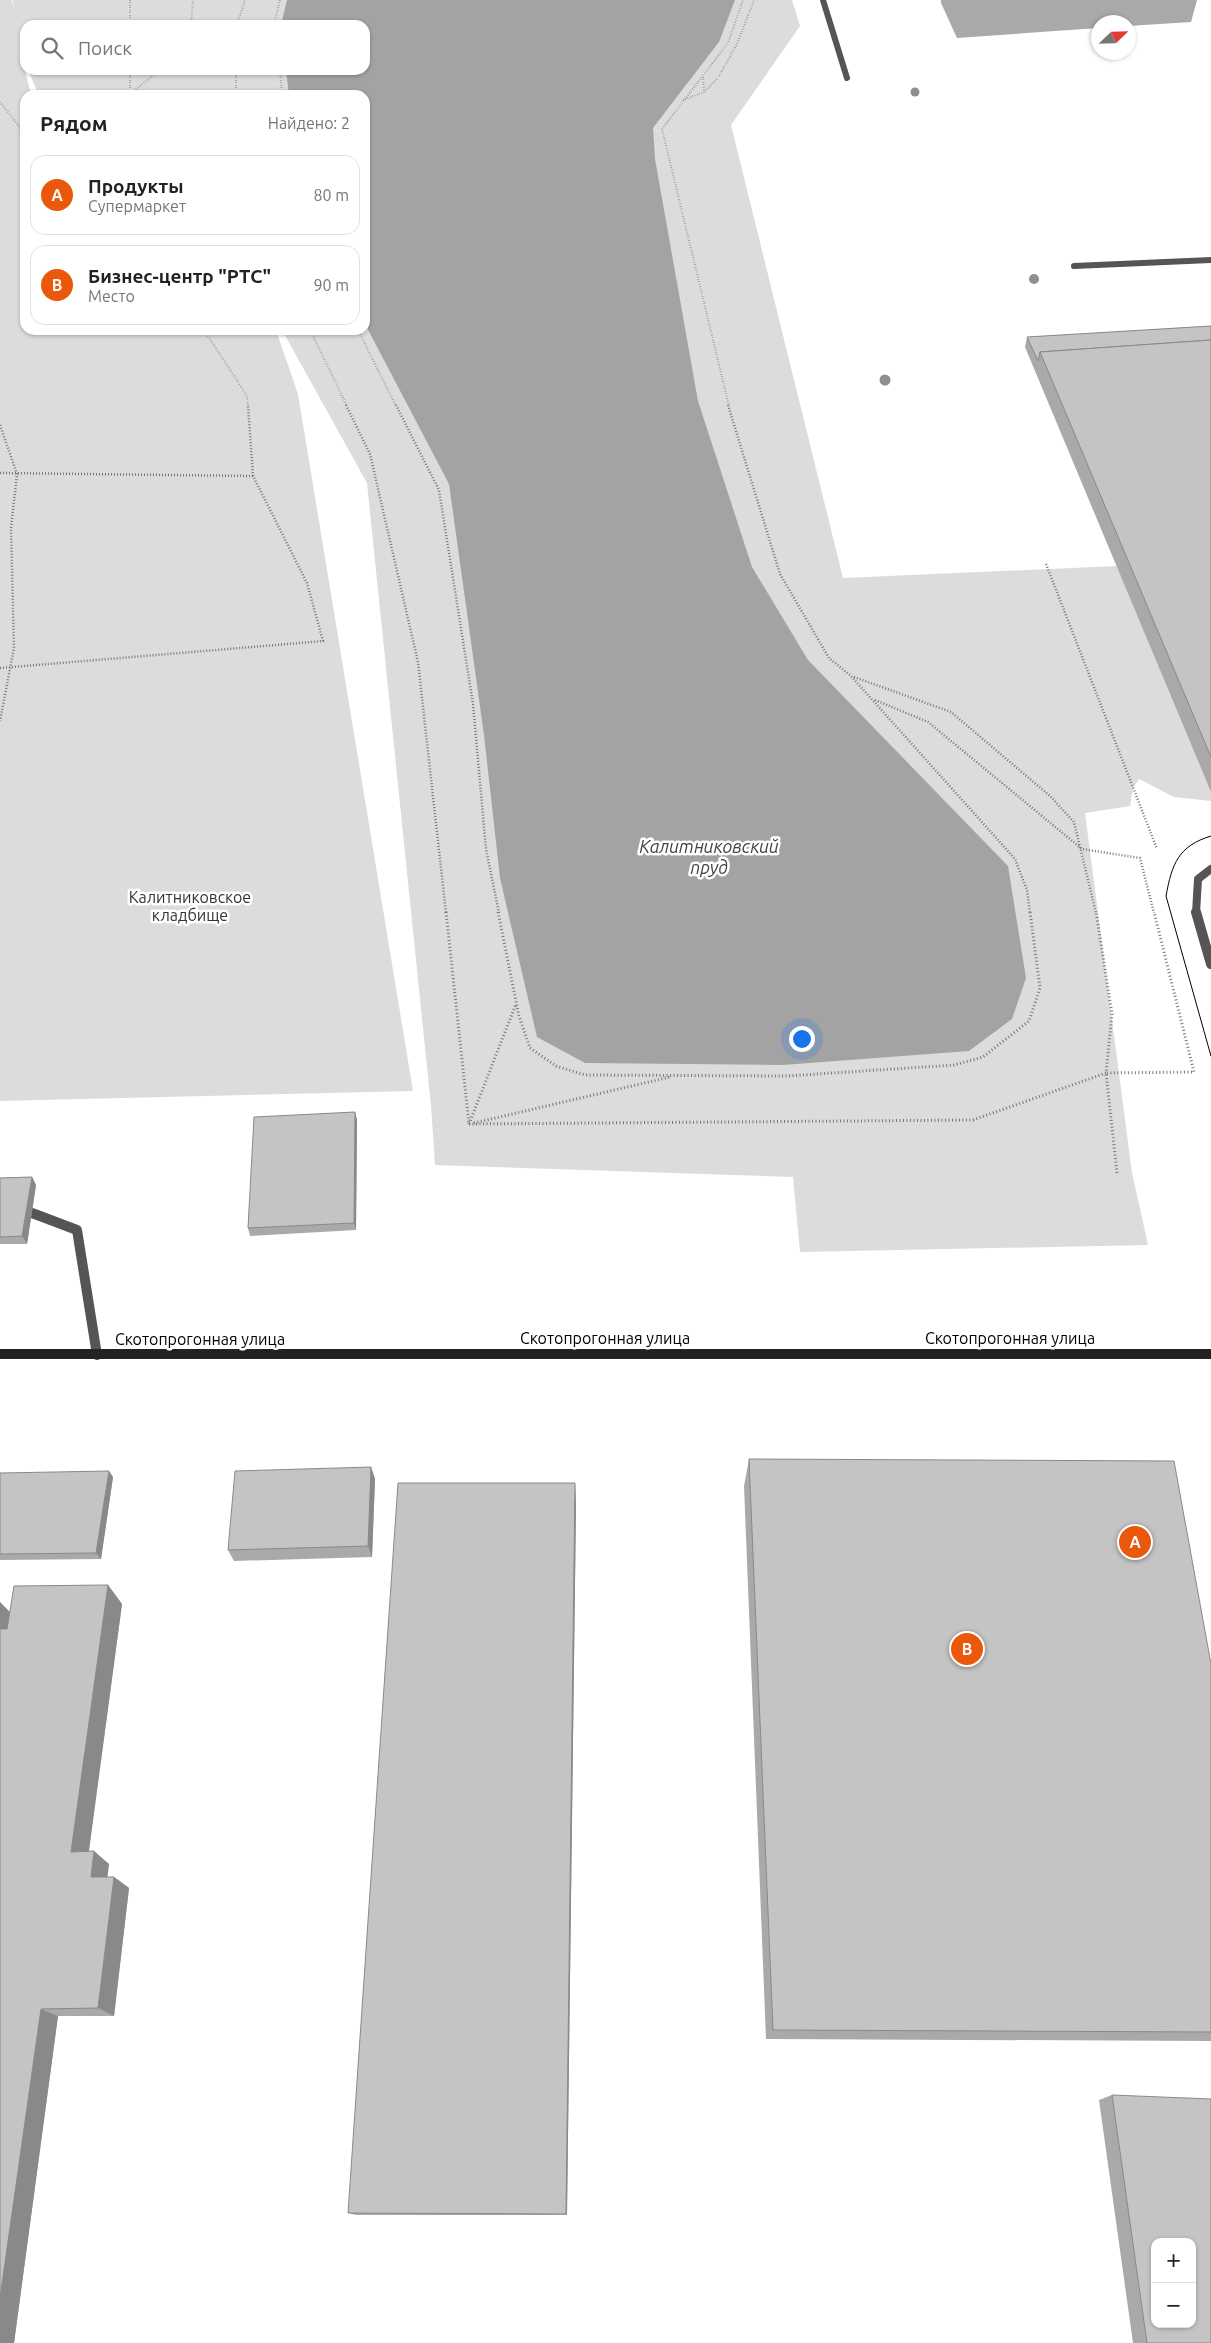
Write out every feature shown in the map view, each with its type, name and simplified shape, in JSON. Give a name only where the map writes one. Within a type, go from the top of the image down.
[{"type":"street","points":[[823,0],[847,78]]},
{"type":"street","points":[[1074,266],[1211,260]]},
{"type":"street","points":[[1211,869],[1198,879],[1195,910],[1211,964]]},
{"type":"street","points":[[32,1213],[77,1230],[96,1355]]},
{"type":"street","name":"Скотопрогонная улица","points":[[0,1354],[1211,1354]]},
{"type":"path","points":[[130,0],[130,20]]},
{"type":"path","points":[[191,20],[193,0]]},
{"type":"path","points":[[239,20],[245,0]]},
{"type":"path","points":[[275,20],[280,0]]},
{"type":"path","points":[[361,335],[439,490],[473,704],[486,849],[516,1004],[530,1048],[556,1066],[586,1075],[787,1076],[954,1065],[983,1057],[1029,1020],[1040,988],[1027,890],[1015,859],[852,676],[829,658],[780,574],[724,390],[662,129],[682,100],[728,43],[743,0]]},
{"type":"path","points":[[682,100],[704,92],[719,77],[737,44],[754,0]]},
{"type":"path","points":[[130,75],[131,90]]},
{"type":"path","points":[[136,90],[154,75]]},
{"type":"path","points":[[236,75],[236,90]]},
{"type":"path","points":[[280,75],[282,90]]},
{"type":"path","points":[[702,76],[704,92]]},
{"type":"path","points":[[0,103],[20,128]]},
{"type":"path","points":[[0,668],[323,641],[307,583],[253,476],[247,396],[207,335]]},
{"type":"path","points":[[312,335],[370,454],[418,662],[469,1124]]},
{"type":"path","points":[[0,424],[17,474],[11,528],[14,648],[0,721]]},
{"type":"path","points":[[0,473],[253,476]]},
{"type":"path","points":[[1046,564],[1157,849]]},
{"type":"path","points":[[852,676],[951,712],[1050,796],[1074,822],[1100,929],[1112,1014],[1106,1072],[1117,1173]]},
{"type":"path","points":[[469,1124],[973,1120],[1028,1102],[1106,1072],[1194,1072],[1140,858],[1082,849],[928,722],[872,698]]},
{"type":"path","points":[[469,1124],[516,1004]]},
{"type":"path","points":[[469,1124],[676,1076]]},
{"type":"green space","name":"Калитниковское кладбище","points":[[0,0],[12,0],[14,11],[13,0],[792,0],[800,26],[731,125],[843,578],[1117,566],[1211,792],[1211,801],[1174,797],[1139,779],[1133,788],[1130,806],[1085,813],[1132,1173],[1148,1245],[800,1252],[793,1177],[435,1165],[431,1106],[367,483],[285,335],[370,335],[370,90],[37,90],[30,75],[370,75],[370,20],[20,20],[20,75],[26,75],[30,90],[20,90],[20,335],[278,335],[298,394],[413,1091],[0,1101]]},
{"type":"water","name":"Калитниковский пруд","points":[[287,0],[735,0],[719,42],[653,128],[655,159],[698,401],[752,567],[808,660],[1008,866],[1026,978],[1012,1019],[969,1051],[783,1065],[585,1063],[537,1037],[500,878],[484,735],[449,484],[370,334],[370,90],[288,90],[287,75],[370,75],[370,20],[282,20]]},
{"type":"building","points":[[1211,326],[1211,340],[1040,352],[1038,361],[1027,337]]},
{"type":"building","points":[[1211,340],[1211,757],[1040,352]]},
{"type":"building","points":[[355,1112],[354,1223],[248,1228],[254,1117]]},
{"type":"building","points":[[32,1177],[22,1236],[0,1237],[0,1178]]},
{"type":"building","points":[[749,1459],[1174,1461],[1211,1664],[1211,2032],[773,2030]]},
{"type":"building","points":[[371,1467],[368,1546],[228,1550],[235,1471]]},
{"type":"building","points":[[109,1471],[96,1553],[0,1554],[0,1473]]},
{"type":"building","points":[[398,1483],[575,1483],[566,2214],[348,2213]]},
{"type":"building","points":[[108,1585],[71,1852],[94,1851],[91,1877],[114,1877],[98,2008],[41,2009],[0,2298],[0,1629],[7,1629],[14,1586]]},
{"type":"building","points":[[1112,2095],[1211,2099],[1211,2343],[1147,2343]]},
{"type":"tram line","points":[[1211,836],[1191,845],[1178,858],[1171,875],[1166,896],[1211,1056]]},
{"type":"place","name":"Продукты","points":[[1135,1542]]},
{"type":"place","name":"Бизнес-центр \"РТС\"","points":[[967,1649]]}]
